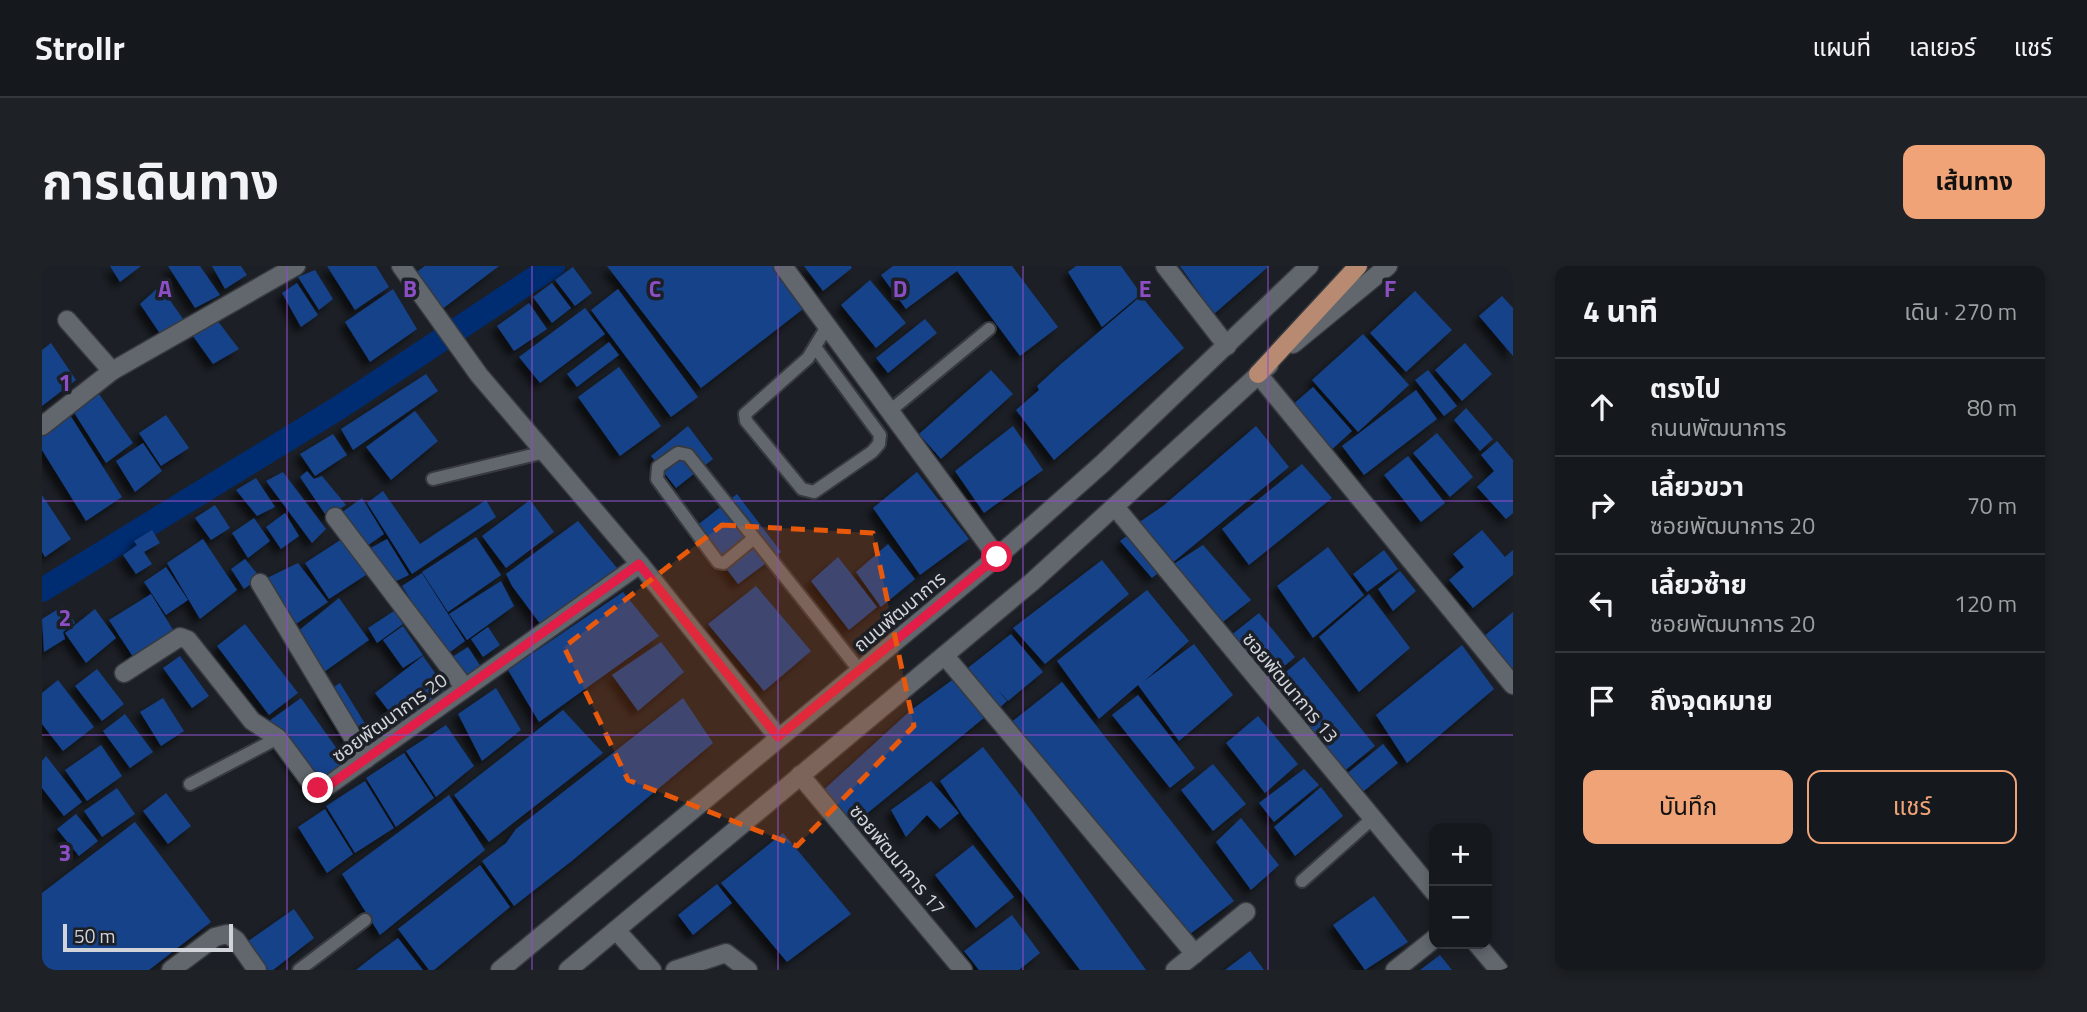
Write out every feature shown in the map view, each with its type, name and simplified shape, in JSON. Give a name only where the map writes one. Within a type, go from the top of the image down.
[{"type":"main road","points":[[1258,374],[1358,266]]},
{"type":"street","points":[[42,426],[112,371],[296,266]]},
{"type":"street","points":[[401,266],[479,375],[639,564],[778,737]]},
{"type":"street","points":[[1165,266],[1227,346]]},
{"type":"street","name":"ถนนพัฒนาการ","points":[[500,970],[997,557],[1227,346],[1309,266]]},
{"type":"street","points":[[568,970],[945,656],[1116,508],[1258,374],[1388,266]]},
{"type":"street","points":[[791,269],[828,325],[997,557]]},
{"type":"street","points":[[67,320],[112,371]]},
{"type":"street","points":[[1258,374],[1513,685]]},
{"type":"street","name":"ซอยพัฒนาการ 13","points":[[1116,508],[1429,886]]},
{"type":"street","points":[[335,517],[465,688]]},
{"type":"street","name":"ซอยพัฒนาการ 20","points":[[124,673],[183,637],[252,721],[278,738],[320,790],[366,760],[639,564]]},
{"type":"street","points":[[260,583],[366,760]]},
{"type":"street","points":[[945,656],[1195,954]]},
{"type":"street","name":"ซอยพัฒนาการ 17","points":[[800,775],[963,970]]},
{"type":"street","points":[[1175,970],[1246,912]]},
{"type":"street","points":[[615,930],[652,970]]},
{"type":"street","points":[[171,970],[215,937],[227,934],[236,940],[257,970]]},
{"type":"street","points":[[1395,970],[1429,943]]},
{"type":"street","points":[[1481,949],[1499,970]]},
{"type":"street","points":[[675,970],[726,953],[748,970]]},
{"type":"lane","points":[[815,347],[880,435],[879,444],[872,452],[814,492],[802,489],[746,421],[745,414],[808,358],[828,325]]},
{"type":"lane","points":[[891,410],[989,328]]},
{"type":"lane","points":[[433,479],[545,452]]},
{"type":"lane","points":[[753,539],[724,563],[718,562],[657,479],[658,467],[678,453],[688,455],[860,671]]},
{"type":"lane","points":[[190,784],[278,738]]},
{"type":"lane","points":[[1302,881],[1373,818]]},
{"type":"lane","points":[[299,970],[365,920]]},
{"type":"highlighted area","points":[[722,525],[873,533],[914,726],[797,846],[628,780],[564,647]]},
{"type":"building","points":[[110,266],[141,266],[120,282]]},
{"type":"building","points":[[168,266],[200,266],[220,295],[195,308]]},
{"type":"building","points":[[212,266],[241,266],[247,275],[225,289]]},
{"type":"building","points":[[327,266],[376,266],[389,287],[355,310]]},
{"type":"building","points":[[425,266],[499,266],[441,310],[415,273]]},
{"type":"building","points":[[607,266],[777,266],[807,306],[701,388]]},
{"type":"building","points":[[804,266],[851,266],[852,268],[823,291]]},
{"type":"building","points":[[893,266],[1012,266],[1058,327],[1020,356],[957,271],[906,309],[881,275]]},
{"type":"building","points":[[1076,266],[1121,266],[1141,294],[1102,327],[1068,272]]},
{"type":"building","points":[[1180,266],[1269,266],[1214,314]]},
{"type":"building","points":[[573,267],[592,293],[575,306],[555,280]]},
{"type":"building","points":[[315,270],[333,299],[319,310],[298,277]]},
{"type":"building","points":[[870,280],[906,323],[876,348],[841,305]]},
{"type":"building","points":[[297,283],[318,315],[301,327],[282,293]]},
{"type":"building","points":[[552,283],[571,308],[552,323],[533,297]]},
{"type":"building","points":[[160,286],[183,319],[161,335],[140,304]]},
{"type":"building","points":[[393,289],[417,329],[370,362],[345,322]]},
{"type":"building","points":[[618,289],[698,397],[671,417],[591,310]]},
{"type":"building","points":[[1415,291],[1452,330],[1406,372],[1370,333]]},
{"type":"building","points":[[1141,296],[1184,348],[1054,460],[1016,410],[1039,390],[1037,386],[1061,364]]},
{"type":"building","points":[[1502,296],[1513,308],[1513,356],[1479,316]]},
{"type":"building","points":[[529,303],[547,329],[514,351],[497,326]]},
{"type":"building","points":[[585,308],[605,334],[540,383],[519,357]]},
{"type":"building","points":[[925,319],[937,333],[888,373],[876,358]]},
{"type":"building","points":[[217,320],[239,349],[213,364],[193,336]]},
{"type":"building","points":[[1363,334],[1409,385],[1358,432],[1312,380]]},
{"type":"building","points":[[609,342],[619,355],[577,387],[567,374]]},
{"type":"building","points":[[51,343],[76,380],[42,406],[42,350]]},
{"type":"building","points":[[1465,343],[1492,374],[1462,401],[1435,370]]},
{"type":"building","points":[[619,367],[661,426],[620,456],[578,397]]},
{"type":"building","points":[[991,370],[1013,394],[941,459],[919,434]]},
{"type":"building","points":[[1428,370],[1457,406],[1444,416],[1415,380]]},
{"type":"building","points":[[426,374],[438,391],[353,450],[341,429]]},
{"type":"building","points":[[1313,387],[1352,431],[1328,453],[1290,407]]},
{"type":"building","points":[[1416,390],[1437,419],[1364,475],[1342,446]]},
{"type":"building","points":[[99,394],[133,443],[106,463],[73,411]]},
{"type":"building","points":[[1466,408],[1493,439],[1480,451],[1454,420]]},
{"type":"building","points":[[415,411],[438,441],[391,480],[366,447]]},
{"type":"building","points":[[70,415],[122,497],[86,521],[42,450],[42,434]]},
{"type":"building","points":[[166,415],[189,448],[161,466],[139,433]]},
{"type":"building","points":[[688,426],[713,459],[676,488],[651,456]]},
{"type":"building","points":[[1013,426],[1043,470],[984,513],[955,471]]},
{"type":"building","points":[[1256,426],[1289,467],[1171,564],[1138,523],[1163,506]]},
{"type":"building","points":[[1437,433],[1473,477],[1450,497],[1413,453]]},
{"type":"building","points":[[333,434],[347,455],[315,476],[300,454]]},
{"type":"building","points":[[1497,441],[1513,460],[1513,513],[1506,519],[1477,487],[1494,471],[1481,455]]},
{"type":"building","points":[[143,443],[162,471],[135,492],[116,461]]},
{"type":"building","points":[[1408,456],[1445,503],[1421,522],[1384,475]]},
{"type":"building","points":[[1302,464],[1332,498],[1249,565],[1222,529]]},
{"type":"building","points":[[307,471],[314,479],[322,476],[346,505],[327,517],[300,477]]},
{"type":"building","points":[[283,472],[326,529],[312,543],[266,481]]},
{"type":"building","points":[[917,472],[969,539],[920,575],[873,508]]},
{"type":"building","points":[[256,478],[275,507],[257,516],[236,490]]},
{"type":"building","points":[[383,491],[420,544],[486,500],[496,517],[412,574],[367,503]]},
{"type":"building","points":[[737,494],[781,552],[738,584],[695,527]]},
{"type":"building","points":[[42,495],[71,539],[45,557],[42,552]]},
{"type":"building","points":[[362,498],[384,534],[364,548],[341,513]]},
{"type":"building","points":[[530,500],[554,532],[506,568],[482,536]]},
{"type":"building","points":[[215,505],[230,528],[211,540],[195,518]]},
{"type":"building","points":[[285,513],[299,536],[281,549],[266,527]]},
{"type":"building","points":[[254,518],[270,541],[248,558],[232,533]]},
{"type":"building","points":[[578,521],[622,574],[544,629],[506,574]]},
{"type":"building","points":[[152,530],[160,543],[144,552],[152,564],[136,574],[123,555],[137,545],[134,541]]},
{"type":"building","points":[[1482,530],[1505,557],[1513,550],[1513,575],[1473,608],[1449,580],[1464,567],[1453,554]]},
{"type":"building","points":[[1132,532],[1162,570],[1152,578],[1120,541]]},
{"type":"building","points":[[345,537],[369,573],[329,599],[305,563]]},
{"type":"building","points":[[476,537],[501,575],[448,612],[422,572]]},
{"type":"building","points":[[203,539],[237,590],[200,619],[167,563]]},
{"type":"building","points":[[387,539],[409,575],[390,584],[367,550]]},
{"type":"building","points":[[888,544],[915,579],[881,607],[856,572]]},
{"type":"building","points":[[1203,545],[1251,600],[1219,625],[1169,567]]},
{"type":"building","points":[[1328,547],[1364,595],[1313,638],[1277,586]]},
{"type":"building","points":[[1384,550],[1398,569],[1367,592],[1353,574]]},
{"type":"building","points":[[838,557],[877,607],[849,630],[811,581]]},
{"type":"building","points":[[245,559],[260,577],[244,589],[231,569]]},
{"type":"building","points":[[1102,560],[1129,594],[1045,664],[1013,628]]},
{"type":"building","points":[[298,563],[328,602],[293,626],[263,580]]},
{"type":"building","points":[[166,567],[188,600],[166,615],[144,582]]},
{"type":"building","points":[[1400,571],[1416,591],[1393,611],[1378,589]]},
{"type":"building","points":[[422,573],[465,641],[446,655],[402,586]]},
{"type":"building","points":[[501,581],[514,606],[467,640],[449,614]]},
{"type":"building","points":[[756,586],[811,651],[764,691],[708,624]]},
{"type":"building","points":[[1147,590],[1189,641],[1143,682],[1194,644],[1233,695],[1179,741],[1138,685],[1099,719],[1057,661]]},
{"type":"building","points":[[623,592],[659,636],[539,722],[508,670]]},
{"type":"building","points":[[151,594],[175,633],[135,660],[109,620]]},
{"type":"building","points":[[1369,594],[1410,648],[1359,692],[1319,637]]},
{"type":"building","points":[[339,598],[369,640],[324,672],[297,632]]},
{"type":"building","points":[[63,606],[75,623],[63,632],[65,639],[44,652],[42,619]]},
{"type":"building","points":[[95,609],[116,638],[86,663],[65,633]]},
{"type":"building","points":[[394,611],[403,624],[377,643],[368,628]]},
{"type":"building","points":[[1513,612],[1513,675],[1483,637]]},
{"type":"building","points":[[1259,613],[1295,657],[1266,682],[1230,636]]},
{"type":"building","points":[[245,624],[298,693],[269,715],[217,646]]},
{"type":"building","points":[[403,626],[423,655],[403,668],[383,640]]},
{"type":"building","points":[[488,627],[500,645],[483,657],[471,639]]},
{"type":"building","points":[[1011,634],[1043,672],[1008,701],[996,688],[1007,701],[997,710],[964,671]]},
{"type":"building","points":[[661,642],[684,672],[638,711],[612,675]]},
{"type":"building","points":[[1462,645],[1494,689],[1407,763],[1376,715]]},
{"type":"building","points":[[468,647],[481,667],[462,680],[449,659]]},
{"type":"building","points":[[180,656],[209,696],[192,708],[163,668]]},
{"type":"building","points":[[423,656],[450,694],[401,727],[375,693]]},
{"type":"building","points":[[1304,657],[1375,746],[1342,773],[1271,684]]},
{"type":"building","points":[[97,669],[124,704],[102,721],[75,686]]},
{"type":"building","points":[[959,675],[990,713],[848,829],[818,795],[910,711]]},
{"type":"building","points":[[58,680],[94,727],[63,751],[42,724],[42,693]]},
{"type":"building","points":[[1062,682],[1234,901],[1186,937],[1009,724]]},
{"type":"building","points":[[340,683],[377,743],[358,755],[321,695]]},
{"type":"building","points":[[496,688],[521,730],[482,761],[458,714]]},
{"type":"building","points":[[1138,695],[1195,768],[1170,788],[1112,715]]},
{"type":"building","points":[[163,698],[184,731],[161,746],[140,712]]},
{"type":"building","points":[[301,698],[349,766],[313,792],[265,724]]},
{"type":"building","points":[[683,698],[713,743],[514,906],[482,861],[506,843],[516,829]]},
{"type":"building","points":[[563,710],[603,753],[489,842],[454,795]]},
{"type":"building","points":[[125,714],[153,752],[130,768],[103,731]]},
{"type":"building","points":[[1258,716],[1298,764],[1265,793],[1226,743]]},
{"type":"building","points":[[446,725],[474,766],[436,797],[406,751]]},
{"type":"building","points":[[1383,744],[1398,763],[1359,795],[1344,776]]},
{"type":"building","points":[[101,745],[122,776],[87,801],[65,770]]},
{"type":"building","points":[[983,747],[1146,970],[1080,970],[963,816],[940,781]]},
{"type":"building","points":[[404,753],[434,798],[396,827],[366,778]]},
{"type":"building","points":[[46,756],[82,802],[64,816],[42,788],[42,761]]},
{"type":"building","points":[[1213,764],[1246,804],[1213,831],[1181,790]]},
{"type":"building","points":[[1304,769],[1319,785],[1274,822],[1259,803]]},
{"type":"building","points":[[365,781],[394,828],[355,853],[326,806]]},
{"type":"building","points":[[931,781],[959,813],[940,829],[927,815],[906,837],[891,810]]},
{"type":"building","points":[[1321,787],[1343,816],[1295,856],[1274,827]]},
{"type":"building","points":[[117,788],[135,814],[102,837],[84,811]]},
{"type":"building","points":[[166,793],[191,826],[168,844],[143,811]]},
{"type":"building","points":[[449,795],[485,850],[380,935],[342,874]]},
{"type":"building","points":[[325,809],[353,854],[327,873],[298,827]]},
{"type":"building","points":[[76,814],[98,841],[79,856],[57,829]]},
{"type":"building","points":[[1241,818],[1279,865],[1251,890],[1216,842]]},
{"type":"building","points":[[135,822],[211,922],[149,970],[42,970],[42,893]]},
{"type":"building","points":[[783,833],[851,914],[787,962],[721,883]]},
{"type":"building","points":[[973,845],[1014,897],[976,928],[935,875]]},
{"type":"building","points":[[480,865],[510,907],[434,970],[429,970],[398,929]]},
{"type":"building","points":[[717,884],[732,903],[693,935],[678,915]]},
{"type":"building","points":[[1374,896],[1408,942],[1365,970],[1333,925]]},
{"type":"building","points":[[294,909],[314,938],[273,970],[263,970],[244,944]]},
{"type":"building","points":[[1012,915],[1040,953],[1019,970],[979,970],[964,951]]},
{"type":"building","points":[[398,938],[423,970],[356,970],[375,955]]},
{"type":"building","points":[[1250,951],[1264,970],[1225,970]]},
{"type":"building","points":[[1440,955],[1452,970],[1420,970]]},
{"type":"waterway","points":[[42,590],[340,407],[553,266]]},
{"type":"route","points":[[318,788],[322,790],[328,786],[639,564],[778,737],[997,557]]}]
